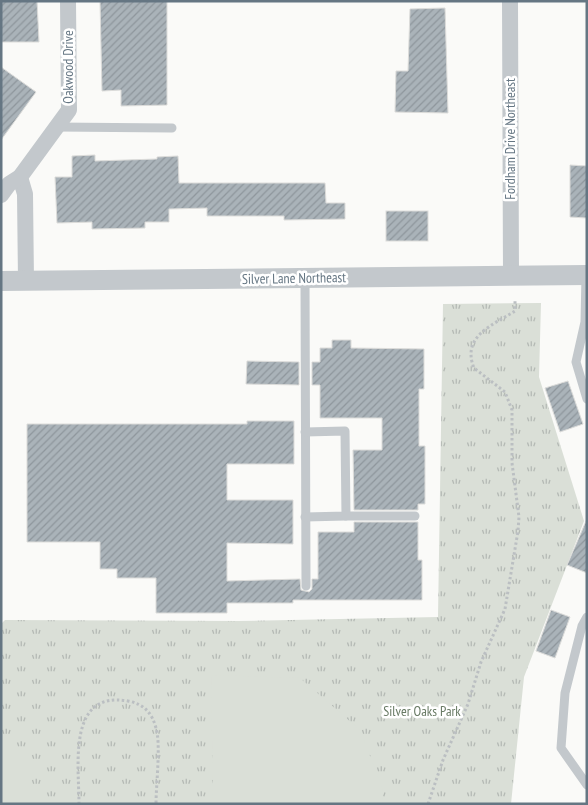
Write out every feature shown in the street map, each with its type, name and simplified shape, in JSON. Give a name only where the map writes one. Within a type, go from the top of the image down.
[{"type":"street","name":"Oakwood Drive","points":[[1,195],[9,184],[20,177],[69,110],[68,1]]},
{"type":"street","name":"Fordham Drive Northeast","points":[[510,1],[511,276]]},
{"type":"street","points":[[20,177],[25,194],[26,281]]},
{"type":"street","name":"Silver Lane Northeast","points":[[1,281],[586,274]]},
{"type":"lane","points":[[56,127],[172,128]]},
{"type":"lane","points":[[586,274],[585,322],[576,362],[587,399]]},
{"type":"lane","points":[[305,277],[306,586]]},
{"type":"lane","points":[[305,432],[345,431],[346,516]]},
{"type":"lane","points":[[305,517],[415,516]]},
{"type":"lane","points":[[587,617],[565,693],[561,748],[587,785]]},
{"type":"path","points":[[428,804],[443,760],[468,704],[481,662],[507,601],[519,517],[512,463],[512,410],[505,392],[474,368],[471,350],[477,335],[515,311],[515,301]]},
{"type":"path","points":[[79,804],[80,733],[83,721],[92,707],[118,699],[135,703],[149,711],[157,729],[156,804]]},
{"type":"green space","name":"Silver Oaks Park","points":[[541,303],[539,377],[584,521],[524,677],[511,804],[1,804],[1,624],[5,620],[238,621],[438,617],[443,304]]},
{"type":"green space","points":[[211,675],[300,678],[360,730],[382,787],[383,804],[213,804]]},
{"type":"green space","points":[[1,748],[26,748],[26,804],[1,804]]},
{"type":"building","points":[[1,1],[37,1],[39,42],[1,42]]},
{"type":"building","points":[[100,1],[167,1],[167,105],[121,106],[121,90],[102,91]]},
{"type":"building","points":[[445,8],[448,113],[395,112],[396,71],[408,71],[410,9]]},
{"type":"building","points":[[1,67],[36,92],[1,140]]},
{"type":"building","points":[[95,155],[95,161],[157,159],[157,157],[178,156],[179,183],[325,183],[326,203],[345,203],[345,219],[284,220],[284,216],[207,216],[207,208],[169,209],[169,222],[145,222],[145,228],[92,229],[92,222],[57,223],[55,177],[72,177],[72,156]]},
{"type":"building","points":[[570,165],[587,166],[587,218],[570,217]]},
{"type":"building","points":[[386,211],[428,211],[428,241],[386,241]]},
{"type":"building","points":[[332,340],[351,340],[351,348],[424,349],[424,389],[419,389],[419,446],[425,446],[425,504],[418,504],[418,510],[354,510],[353,450],[382,450],[382,418],[320,418],[320,385],[312,385],[312,362],[320,362],[320,348],[332,348]]},
{"type":"building","points":[[247,361],[299,362],[299,385],[246,384]]},
{"type":"building","points":[[568,381],[583,424],[560,432],[545,388]]},
{"type":"building","points":[[247,421],[294,421],[294,464],[227,464],[227,500],[293,500],[293,544],[227,543],[227,581],[300,579],[301,590],[309,592],[312,589],[312,579],[318,579],[318,532],[354,532],[354,522],[418,522],[418,560],[422,560],[422,600],[293,600],[293,603],[227,603],[227,613],[156,613],[156,578],[117,578],[117,569],[100,569],[100,542],[27,542],[27,424],[247,424]]},
{"type":"building","points":[[587,519],[587,573],[567,565]]},
{"type":"building","points":[[551,610],[570,617],[555,658],[536,651]]}]
